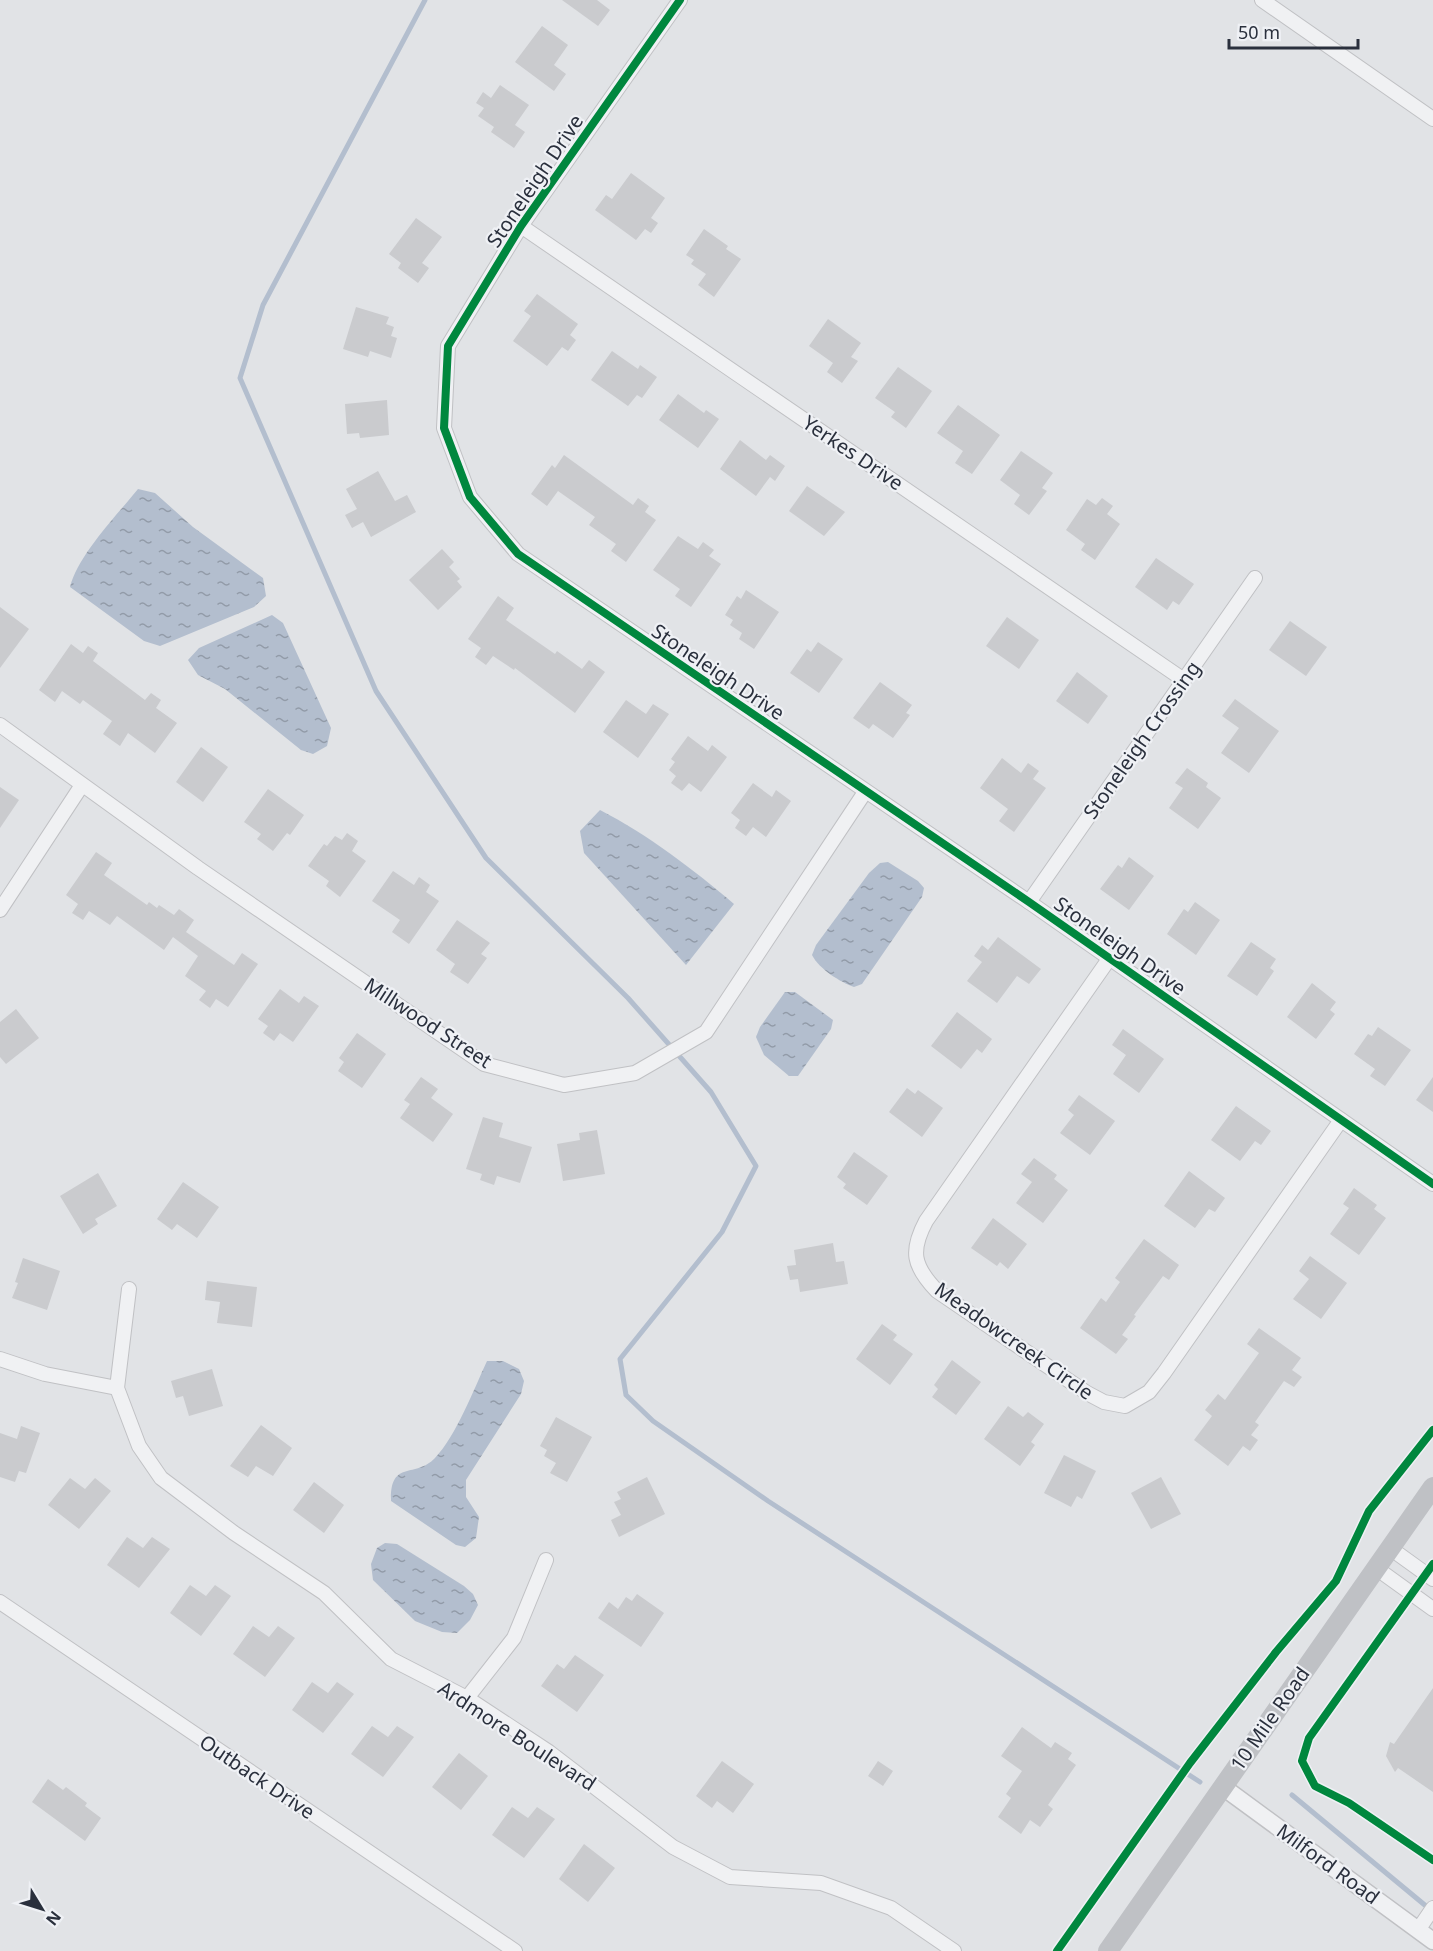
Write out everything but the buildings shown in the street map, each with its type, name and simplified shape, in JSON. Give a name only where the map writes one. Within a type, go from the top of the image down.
[{"type":"main road","name":"10 Mile Road","points":[[1108,1951],[1433,1487]]},
{"type":"street","name":"Stoneleigh Drive","points":[[680,0],[521,226],[448,346],[444,428],[470,498],[518,555],[1029,902],[1433,1184]]},
{"type":"street","points":[[1262,0],[1433,119]]},
{"type":"street","name":"Yerkes Drive","points":[[521,226],[1184,680]]},
{"type":"street","name":"Stoneleigh Crossing","points":[[1029,902],[1255,579]]},
{"type":"street","name":"Millwood Street","points":[[0,725],[198,868],[484,1064],[564,1085],[635,1073],[706,1032],[865,792]]},
{"type":"street","points":[[0,910],[82,785]]},
{"type":"street","name":"Meadowcreek Circle","points":[[1109,959],[917,1238],[915,1258],[923,1277],[937,1291],[1087,1393],[1104,1402],[1125,1406],[1149,1392],[1164,1373],[1341,1120]]},
{"type":"street","name":"Ardmore Boulevard","points":[[129,1289],[117,1388],[139,1446],[161,1478],[234,1533],[324,1593],[391,1659],[467,1698],[549,1752],[674,1846],[730,1877],[821,1883],[891,1908],[954,1951]]},
{"type":"street","points":[[0,1359],[45,1374],[117,1388]]},
{"type":"street","points":[[1390,1548],[1433,1579]]},
{"type":"street","points":[[467,1698],[514,1638],[546,1560]]},
{"type":"street","points":[[1376,1568],[1433,1609]]},
{"type":"street","name":"Outback Drive","points":[[0,1602],[515,1951]]},
{"type":"street","name":"Milford Road","points":[[1223,1787],[1433,1941]]},
{"type":"street","points":[[1418,1930],[1433,1908]]},
{"type":"water","points":[[138,489],[155,493],[193,527],[263,578],[266,596],[254,607],[160,646],[144,641],[70,587],[89,549]]},
{"type":"water","points":[[272,615],[283,623],[331,728],[327,746],[313,754],[301,750],[225,689],[198,675],[188,660],[199,648]]},
{"type":"water","points":[[600,810],[670,853],[734,904],[686,965],[584,853],[580,831]]},
{"type":"water","points":[[888,862],[918,881],[924,888],[922,897],[862,984],[854,987],[830,974],[812,955],[816,945],[869,873],[880,863]]},
{"type":"water","points":[[785,992],[795,992],[833,1020],[831,1029],[798,1076],[789,1076],[764,1055],[756,1037],[760,1027]]},
{"type":"water","points":[[487,1361],[503,1361],[519,1369],[524,1381],[521,1394],[466,1480],[466,1497],[479,1517],[476,1538],[465,1547],[456,1545],[391,1501],[392,1488],[399,1474],[420,1468],[435,1458],[443,1449],[464,1412]]},
{"type":"water","points":[[385,1543],[397,1544],[473,1594],[478,1605],[470,1620],[457,1633],[442,1632],[415,1621],[373,1580],[371,1564],[377,1548]]},
{"type":"waterway","points":[[425,0],[263,305],[240,378],[376,691],[486,858],[628,998],[711,1092],[756,1166],[722,1232],[620,1359],[626,1395],[653,1421],[768,1501],[1200,1782]]},
{"type":"waterway","points":[[1292,1795],[1432,1911]]},
{"type":"cycle path","points":[[680,0],[521,226],[448,346],[444,428],[470,497],[518,554],[1029,902],[1433,1184]]},
{"type":"cycle path","points":[[1057,1951],[1190,1763],[1276,1652],[1336,1581],[1369,1511],[1433,1430]]},
{"type":"cycle path","points":[[1433,1564],[1309,1738],[1302,1761],[1315,1786],[1349,1803],[1433,1860]]}]
